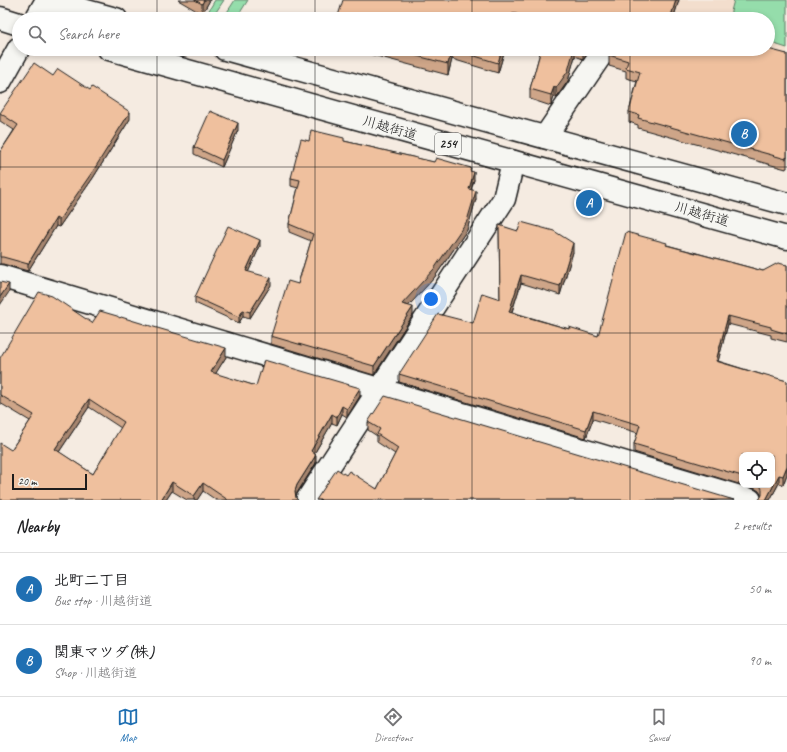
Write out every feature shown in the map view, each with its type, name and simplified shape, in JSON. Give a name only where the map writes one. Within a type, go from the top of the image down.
[{"type":"main road","points":[[40,12],[47,0],[91,12]]},
{"type":"main road","points":[[0,18],[12,22]]},
{"type":"main road","points":[[0,82],[15,56]]},
{"type":"main road","name":"川越街道","points":[[134,56],[787,238]]},
{"type":"main road","name":"254","points":[[250,56],[787,204]]},
{"type":"main road","points":[[545,137],[600,56]]},
{"type":"main road","points":[[307,500],[504,199],[513,162]]},
{"type":"main road","points":[[0,276],[750,500]]},
{"type":"shaded area","points":[[597,0],[787,0],[787,61],[775,53],[775,12],[637,12]]},
{"type":"green space","points":[[215,0],[224,0],[216,12],[208,12]]},
{"type":"green space","points":[[235,0],[248,0],[240,12],[227,12]]},
{"type":"green space","points":[[734,0],[787,0],[787,48],[775,44],[775,12],[731,12]]},
{"type":"building","points":[[195,0],[204,0],[202,4]]},
{"type":"building","points":[[343,0],[676,0],[672,12],[339,12]]},
{"type":"building","points":[[775,51],[787,54],[787,158],[786,157],[786,159],[638,118],[639,115],[629,112],[640,72],[626,68],[628,61],[612,56],[775,56]]},
{"type":"building","points":[[417,56],[450,56],[448,64]]},
{"type":"building","points":[[475,56],[500,56],[498,63]]},
{"type":"building","points":[[539,56],[572,56],[568,71],[556,88],[554,87],[551,95],[530,89]]},
{"type":"building","points":[[34,63],[53,76],[58,69],[90,90],[92,87],[130,112],[93,171],[59,220],[56,218],[28,264],[0,257],[0,152],[18,125],[0,113]]},
{"type":"building","points":[[210,111],[238,123],[222,160],[194,147]]},
{"type":"building","points":[[311,130],[344,138],[344,141],[434,162],[436,158],[471,168],[470,171],[474,172],[469,189],[476,191],[467,221],[434,269],[402,304],[413,307],[374,366],[271,336],[288,281],[298,284],[313,234],[289,224],[300,180],[291,178],[301,139],[309,141]]},
{"type":"building","points":[[521,222],[554,231],[573,243],[560,286],[521,275],[509,312],[598,336],[626,232],[667,243],[666,245],[763,271],[778,263],[787,265],[787,334],[771,329],[771,327],[728,316],[716,361],[787,381],[787,466],[783,476],[779,475],[775,483],[775,452],[739,452],[739,475],[634,444],[640,425],[593,411],[586,430],[399,374],[438,314],[473,323],[482,293],[500,299],[499,225],[518,231]]},
{"type":"building","points":[[228,226],[260,240],[246,271],[271,278],[250,312],[243,310],[239,317],[195,297]]},
{"type":"building","points":[[0,282],[9,284],[0,297]]},
{"type":"building","points":[[39,292],[52,296],[92,323],[100,311],[226,348],[211,372],[256,386],[264,360],[360,388],[347,409],[342,406],[337,417],[332,414],[311,451],[316,455],[297,485],[295,491],[296,498],[298,500],[228,500],[203,483],[194,496],[172,482],[161,500],[0,500],[0,443],[11,450],[34,415],[0,395],[0,358]],"holes":[[[89,399],[124,422],[93,474],[55,449]]]},
{"type":"building","points":[[385,396],[734,500],[316,500],[337,469],[346,475],[349,471],[377,489],[398,448],[377,434],[380,429],[368,422]]},
{"type":"building","points":[[772,488],[766,500],[759,500],[762,495],[762,489]]},
{"type":"place","name":"関東マツダ(株)","points":[[744,134]]},
{"type":"place","name":"北町二丁目","points":[[589,203]]}]
